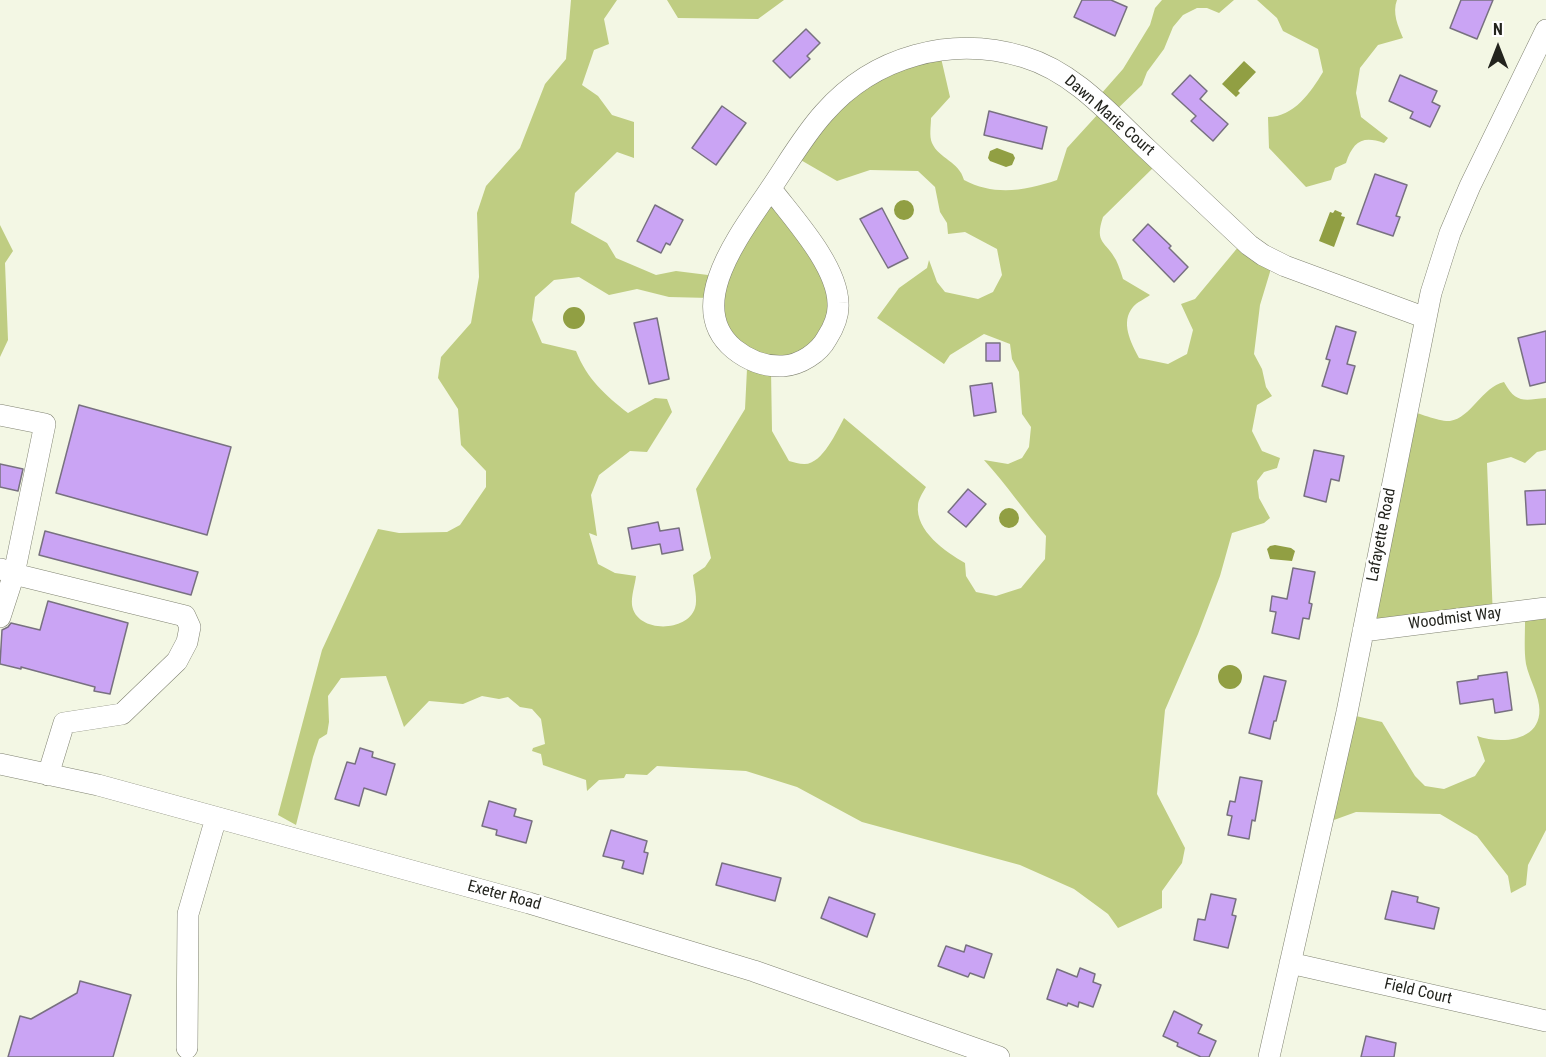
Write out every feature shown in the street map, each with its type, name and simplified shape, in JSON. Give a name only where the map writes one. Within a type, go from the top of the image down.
[{"type":"street","name":"Lafayette Road","points":[[1269,1057],[1363,631],[1431,293],[1450,233],[1470,186],[1546,30]]},
{"type":"street","name":"Dawn Marie Court","points":[[771,189],[827,267],[836,285],[839,304],[835,326],[824,344],[807,358],[787,366],[765,365],[744,358],[728,344],[717,325],[714,304],[723,264],[736,240],[822,114],[846,91],[874,71],[894,61],[938,49],[983,48],[1005,52],[1048,67],[1085,91],[1249,245],[1263,255],[1285,266],[1426,318]]},
{"type":"street","points":[[0,415],[45,424],[7,571],[0,617]]},
{"type":"street","points":[[7,571],[184,616],[190,627],[187,642],[177,661],[122,714],[64,723],[48,775]]},
{"type":"street","name":"Woodmist Way","points":[[1363,631],[1546,608]]},
{"type":"street","name":"Exeter Road","points":[[0,764],[98,785],[529,903],[720,961],[999,1057]]},
{"type":"street","points":[[187,1047],[188,914],[216,818]]},
{"type":"street","name":"Field Court","points":[[1290,963],[1546,1021]]},
{"type":"shaded area","points":[[571,0],[617,0],[604,19],[609,44],[594,50],[582,85],[598,96],[612,115],[634,122],[634,158],[617,152],[575,193],[571,223],[607,243],[616,258],[656,275],[676,271],[716,276],[776,199],[824,265],[836,329],[771,370],[772,431],[789,461],[802,464],[811,463],[823,453],[844,418],[926,487],[918,505],[921,523],[933,540],[965,563],[966,576],[976,592],[996,596],[1021,588],[1045,559],[1046,536],[984,460],[1008,464],[1022,458],[1029,447],[1031,427],[1022,414],[1019,372],[1012,359],[1010,344],[984,334],[950,355],[944,364],[877,318],[899,288],[927,268],[929,260],[937,282],[945,292],[978,299],[993,292],[1002,275],[997,249],[965,232],[948,234],[947,223],[940,212],[935,187],[918,171],[870,170],[837,181],[799,159],[865,79],[941,58],[950,97],[931,118],[931,140],[939,153],[958,168],[964,180],[987,188],[1010,190],[1033,187],[1057,180],[1067,148],[1099,113],[1093,103],[1123,69],[1150,25],[1155,8],[1162,0],[1234,0],[1219,13],[1207,8],[1197,8],[1183,15],[1173,27],[1164,49],[1147,72],[1142,85],[1110,116],[1155,166],[1103,217],[1100,232],[1102,241],[1116,260],[1123,279],[1150,295],[1135,305],[1127,319],[1130,339],[1139,358],[1168,364],[1187,354],[1193,330],[1181,304],[1195,299],[1239,246],[1270,264],[1270,272],[1260,305],[1254,354],[1262,369],[1266,387],[1272,396],[1257,405],[1252,431],[1262,451],[1280,458],[1277,468],[1264,472],[1257,481],[1259,498],[1270,518],[1264,523],[1232,533],[1220,576],[1165,710],[1157,794],[1185,848],[1182,863],[1162,891],[1162,908],[1118,928],[1108,914],[1074,889],[1020,865],[862,822],[797,787],[746,771],[657,766],[647,775],[626,774],[624,778],[599,780],[587,791],[586,780],[543,765],[541,754],[532,751],[533,748],[545,744],[541,719],[532,709],[520,707],[508,697],[499,699],[482,696],[463,704],[429,701],[404,727],[386,676],[341,678],[328,696],[327,734],[319,739],[296,825],[278,815],[322,650],[378,529],[399,533],[447,532],[460,525],[486,487],[486,471],[461,445],[458,409],[438,378],[441,357],[471,323],[479,277],[477,213],[486,186],[520,148],[545,84],[566,59]],"holes":[[[579,277],[609,295],[637,289],[669,297],[710,298],[747,369],[745,409],[696,489],[711,558],[705,567],[693,575],[695,608],[690,616],[673,625],[652,625],[642,621],[632,605],[636,576],[615,573],[598,564],[589,533],[597,536],[591,495],[599,475],[630,451],[647,452],[672,412],[667,399],[655,398],[628,413],[598,386],[580,361],[576,351],[542,343],[532,320],[535,297],[554,280]]]},
{"type":"shaded area","points":[[667,0],[784,0],[758,19],[678,18]]},
{"type":"shaded area","points":[[1257,0],[1397,0],[1395,15],[1403,38],[1378,45],[1360,68],[1356,93],[1361,117],[1388,138],[1384,143],[1370,140],[1359,142],[1355,145],[1346,163],[1335,168],[1331,180],[1306,187],[1269,148],[1268,117],[1286,113],[1294,108],[1307,95],[1323,72],[1318,49],[1283,31],[1277,18]]},
{"type":"shaded area","points":[[1244,61],[1256,72],[1238,91],[1240,93],[1236,97],[1222,84]]},
{"type":"shaded area","points":[[997,148],[1013,154],[1015,158],[1012,165],[1006,167],[990,161],[988,158],[990,151]]},
{"type":"shaded area","points":[[904,200],[911,203],[914,210],[911,217],[904,220],[897,217],[894,210],[897,203]]},
{"type":"shaded area","points":[[1335,210],[1345,217],[1334,247],[1319,241],[1330,212],[1333,213]]},
{"type":"shaded area","points":[[0,225],[13,251],[5,263],[8,340],[0,357]]},
{"type":"shaded area","points":[[574,307],[582,310],[585,318],[582,326],[574,329],[566,326],[563,318],[566,310]]},
{"type":"shaded area","points":[[1504,382],[1513,394],[1521,399],[1546,398],[1546,450],[1537,452],[1525,463],[1511,457],[1487,463],[1493,619],[1369,626],[1408,410],[1435,419],[1450,421],[1457,419],[1489,390]]},
{"type":"shaded area","points":[[1009,508],[1016,511],[1019,518],[1016,525],[1009,528],[1002,525],[999,518],[1002,511]]},
{"type":"shaded area","points":[[1275,545],[1295,551],[1292,561],[1270,559],[1267,549]]},
{"type":"shaded area","points":[[1546,615],[1546,830],[1528,865],[1526,885],[1511,893],[1508,876],[1477,836],[1440,814],[1356,812],[1323,824],[1347,714],[1382,722],[1415,776],[1425,786],[1444,789],[1475,776],[1485,761],[1477,736],[1509,740],[1528,733],[1535,726],[1539,717],[1539,705],[1526,664],[1525,622],[1529,618]]},
{"type":"shaded area","points":[[1230,665],[1238,669],[1242,677],[1238,685],[1230,689],[1222,685],[1218,677],[1222,669]]},
{"type":"building","points":[[1082,0],[1111,0],[1127,7],[1115,36],[1074,17]]},
{"type":"building","points":[[1461,0],[1493,0],[1477,39],[1450,28]]},
{"type":"building","points":[[806,29],[820,43],[807,56],[810,59],[790,78],[773,61]]},
{"type":"building","points":[[1190,75],[1207,91],[1200,99],[1228,124],[1213,141],[1191,121],[1196,116],[1172,94]]},
{"type":"building","points":[[1400,75],[1437,91],[1432,102],[1440,106],[1430,127],[1410,118],[1413,112],[1389,101]]},
{"type":"building","points":[[722,106],[746,123],[716,165],[692,148]]},
{"type":"building","points":[[989,111],[1047,127],[1042,149],[984,135]]},
{"type":"building","points":[[1375,174],[1407,185],[1396,216],[1400,217],[1393,236],[1357,224]]},
{"type":"building","points":[[655,205],[683,220],[670,245],[666,243],[661,253],[637,241]]},
{"type":"building","points":[[882,208],[908,258],[888,268],[860,219]]},
{"type":"building","points":[[1148,224],[1171,246],[1169,248],[1188,267],[1174,282],[1133,240]]},
{"type":"building","points":[[657,318],[669,379],[649,384],[634,323]]},
{"type":"building","points":[[1336,326],[1356,332],[1347,364],[1355,366],[1347,394],[1322,386],[1330,360],[1326,359]]},
{"type":"building","points":[[1546,331],[1546,382],[1530,386],[1518,338]]},
{"type":"building","points":[[986,343],[1000,343],[1000,361],[986,361]]},
{"type":"building","points":[[992,383],[996,412],[974,416],[970,386]]},
{"type":"building","points":[[79,405],[231,447],[207,535],[56,493]]},
{"type":"building","points":[[1314,450],[1344,456],[1339,481],[1331,479],[1326,502],[1304,496]]},
{"type":"building","points":[[0,464],[23,469],[18,491],[0,487]]},
{"type":"building","points":[[968,489],[986,504],[966,527],[948,512]]},
{"type":"building","points":[[1546,490],[1546,524],[1527,525],[1525,491]]},
{"type":"building","points":[[658,522],[660,531],[679,528],[683,550],[662,554],[660,544],[632,549],[628,528]]},
{"type":"building","points":[[45,531],[198,572],[191,595],[39,555]]},
{"type":"building","points":[[1293,568],[1315,572],[1309,603],[1312,604],[1309,619],[1303,618],[1299,639],[1272,633],[1276,612],[1270,611],[1272,596],[1287,599]]},
{"type":"building","points":[[48,601],[128,623],[110,694],[94,691],[95,687],[21,667],[21,669],[0,664],[2,630],[11,623],[40,630]]},
{"type":"building","points":[[1507,672],[1512,710],[1495,713],[1493,699],[1460,704],[1457,682]]},
{"type":"building","points":[[1264,676],[1286,681],[1270,739],[1249,733]]},
{"type":"building","points":[[360,748],[373,752],[372,757],[395,764],[386,795],[364,788],[359,806],[335,799],[347,762],[355,764]]},
{"type":"building","points":[[1240,777],[1262,781],[1255,821],[1252,820],[1249,839],[1228,835],[1232,816],[1227,815],[1230,801],[1235,802]]},
{"type":"building","points":[[489,801],[516,809],[514,816],[532,821],[526,843],[496,835],[497,830],[482,826]]},
{"type":"building","points":[[611,830],[647,841],[644,852],[648,853],[643,874],[622,868],[624,861],[603,856]]},
{"type":"building","points":[[722,863],[781,878],[775,901],[716,885]]},
{"type":"building","points":[[1392,891],[1418,897],[1417,902],[1439,908],[1434,929],[1385,919]]},
{"type":"building","points":[[1211,894],[1236,899],[1232,915],[1236,916],[1228,948],[1194,940],[1198,919],[1205,920]]},
{"type":"building","points":[[829,897],[875,914],[867,937],[821,918]]},
{"type":"building","points":[[966,945],[992,954],[984,978],[970,973],[968,977],[938,966],[946,946],[964,952]]},
{"type":"building","points":[[1080,968],[1095,974],[1093,982],[1101,985],[1093,1007],[1079,1002],[1078,1007],[1068,1003],[1067,1006],[1047,999],[1057,969],[1077,977]]},
{"type":"building","points":[[80,981],[131,995],[113,1057],[8,1057],[20,1016],[31,1019],[77,993]]},
{"type":"building","points":[[1174,1011],[1202,1025],[1198,1033],[1216,1041],[1209,1057],[1201,1057],[1177,1046],[1178,1043],[1163,1036]]},
{"type":"building","points":[[1366,1036],[1396,1043],[1394,1057],[1361,1057]]}]
